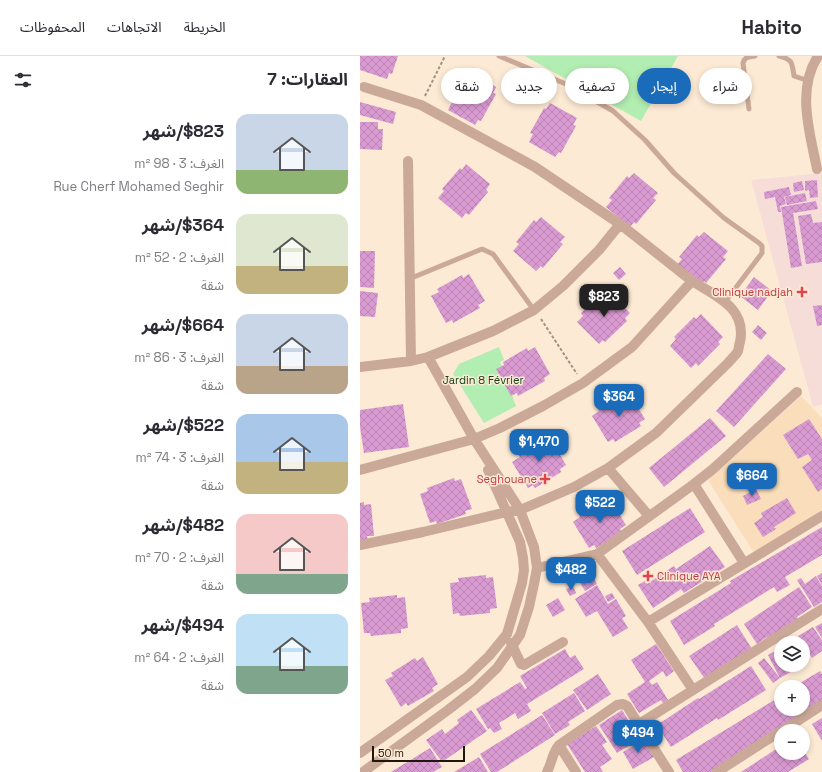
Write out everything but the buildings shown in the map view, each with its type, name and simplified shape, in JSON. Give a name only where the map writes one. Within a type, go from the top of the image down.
[{"type":"street","points":[[817,169],[806,111],[806,97],[810,74],[818,56]]},
{"type":"street","points":[[360,545],[520,510],[574,487],[608,468],[656,433],[728,363],[738,351],[742,334],[741,322],[725,302],[692,281],[620,224],[535,167],[420,105],[364,87]]},
{"type":"street","points":[[408,161],[411,361]]},
{"type":"street","points":[[360,367],[411,361],[428,357],[494,331],[534,310],[563,286],[599,250],[620,224]]},
{"type":"street","points":[[360,470],[474,439],[500,428],[543,406],[583,383],[632,347],[692,281]]},
{"type":"street","points":[[363,772],[448,710],[475,689],[497,668],[520,635],[529,607],[537,568],[534,547],[520,510],[474,439],[428,357]]},
{"type":"street","points":[[537,568],[597,554],[713,469],[797,392]]},
{"type":"street","points":[[360,753],[467,677],[489,656],[507,634],[519,594],[524,570],[523,558],[520,542],[474,439]]},
{"type":"street","points":[[608,468],[649,516]]},
{"type":"street","points":[[694,484],[744,563]]},
{"type":"street","points":[[648,622],[822,516]]},
{"type":"street","points":[[597,554],[648,622],[693,690]]},
{"type":"street","points":[[639,724],[822,609]]},
{"type":"street","points":[[507,634],[521,664],[524,665],[563,642]]},
{"type":"street","points":[[547,772],[554,752],[559,745],[617,705],[622,704],[627,706],[668,772]]},
{"type":"street","points":[[792,724],[822,705]]},
{"type":"street","points":[[718,772],[774,736]]},
{"type":"street","points":[[559,745],[576,772]]},
{"type":"lane","points":[[499,56],[566,84],[613,111],[645,140],[674,173],[724,218],[762,246],[762,253],[725,302]]},
{"type":"lane","points":[[749,109],[743,63],[746,57],[755,56]]},
{"type":"lane","points":[[779,56],[790,60],[794,76],[809,80]]},
{"type":"lane","points":[[410,279],[482,249],[493,254],[534,310]]},
{"type":"path","points":[[420,105],[445,56]]},
{"type":"path","points":[[534,310],[583,383]]},
{"type":"shaded area","name":"Clinique nadjah","points":[[822,173],[822,404],[813,407],[751,180]]},
{"type":"shaded area","points":[[801,396],[822,418],[822,511],[754,553],[708,480]]},
{"type":"green space","points":[[525,56],[678,56],[671,68],[637,68],[637,104],[651,104],[641,121],[611,104],[629,104],[629,68],[565,68],[565,78],[557,74],[557,68],[546,68]]},
{"type":"green space","name":"Jardin 8 Février","points":[[499,347],[504,360],[500,362],[516,406],[484,423],[453,374],[459,364]]},
{"type":"place","name":"Clinique nadjah","points":[[802,292]]},
{"type":"place","name":"Seghouane","points":[[545,479]]},
{"type":"place","name":"Clinique AYA","points":[[648,576]]}]
